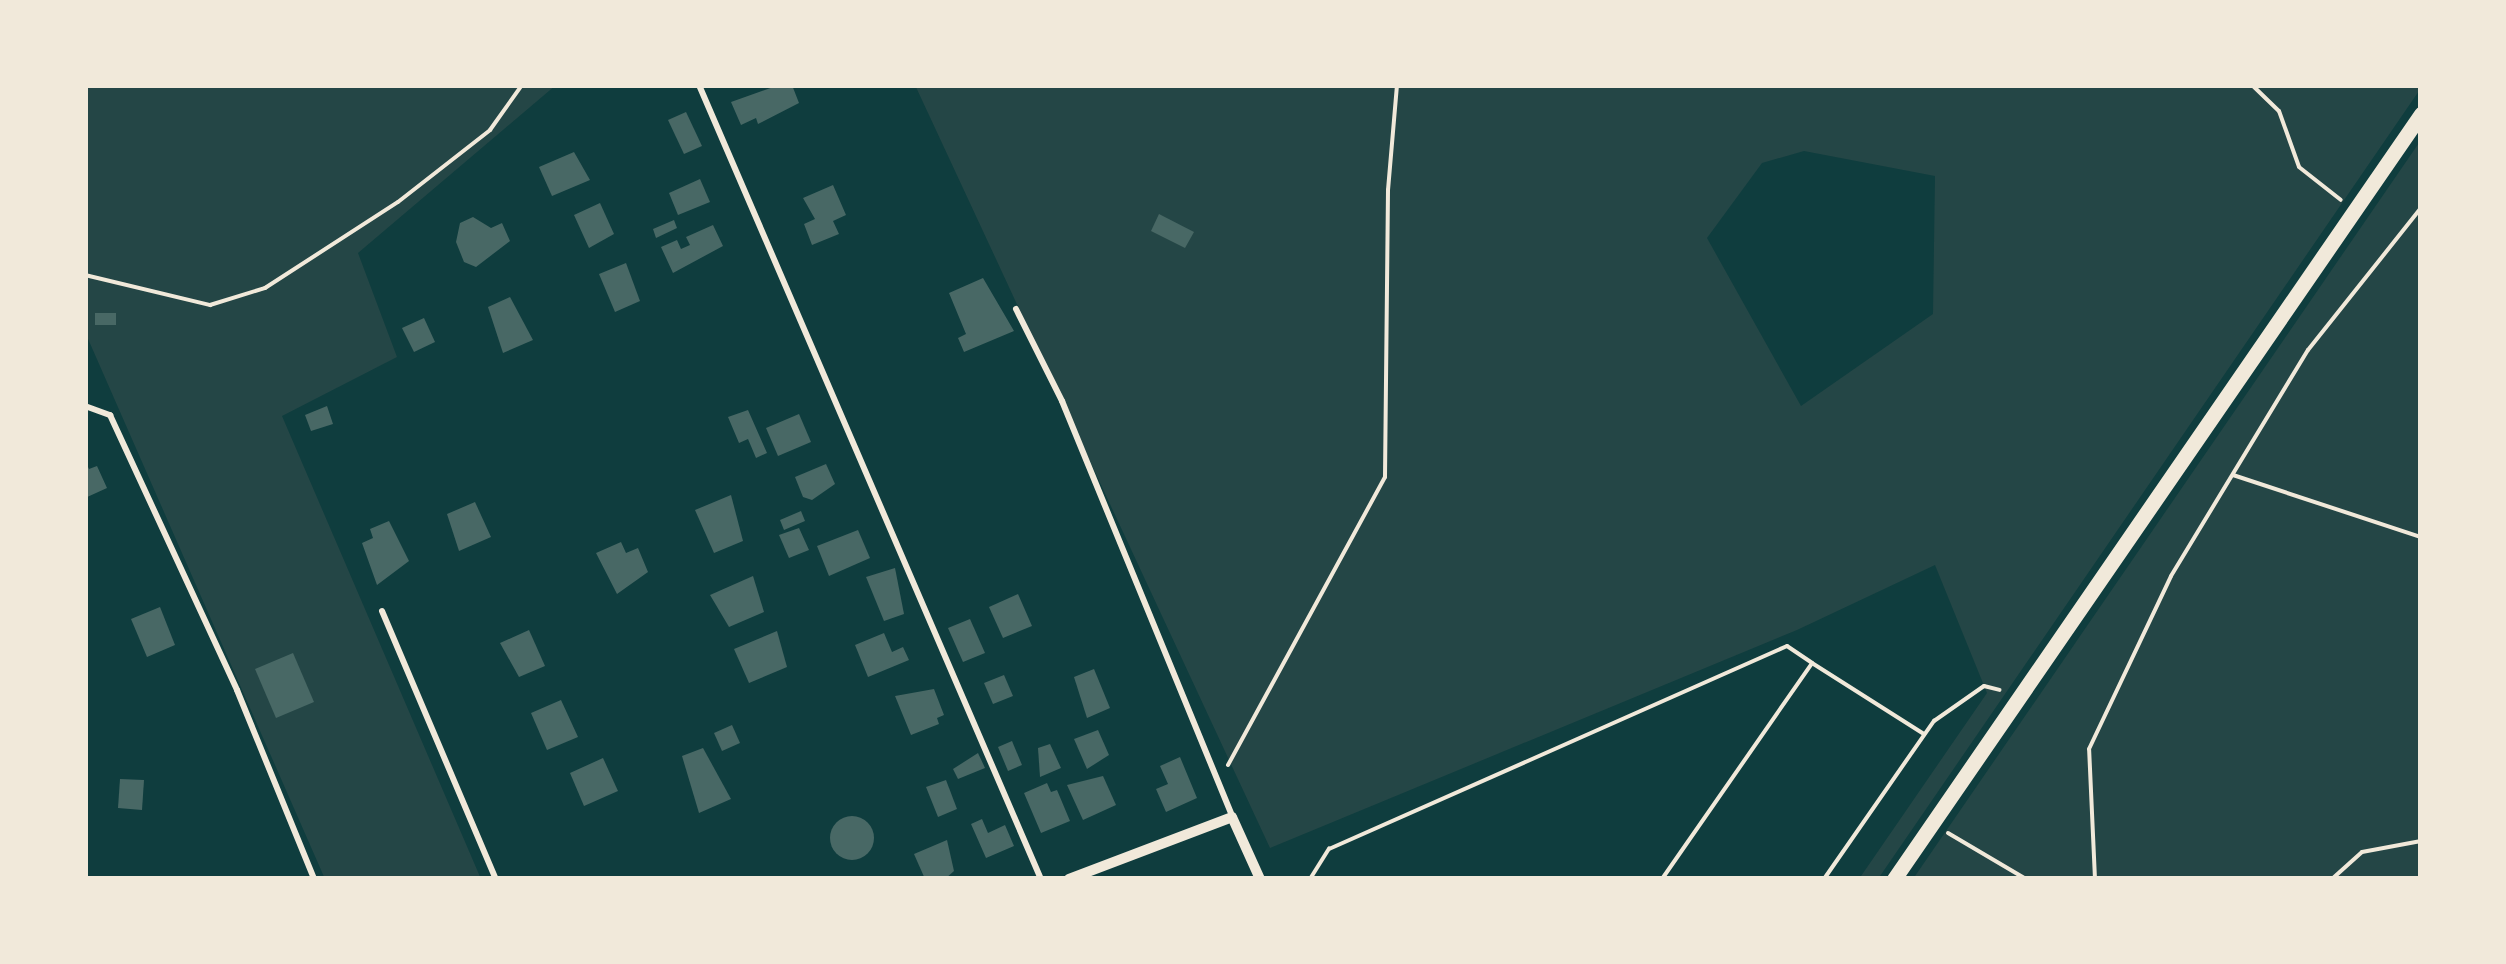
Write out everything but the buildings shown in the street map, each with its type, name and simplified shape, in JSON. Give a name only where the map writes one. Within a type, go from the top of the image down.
[{"type":"street","points":[[1894,879],[2421,114]]},
{"type":"street","points":[[1070,879],[1232,817],[1260,879]]},
{"type":"lane","points":[[699,85],[1041,879]]},
{"type":"lane","points":[[1016,309],[1062,401],[1232,817]]},
{"type":"lane","points":[[85,406],[110,415],[237,690],[314,879]]},
{"type":"lane","points":[[382,610],[496,879]]},
{"type":"path","points":[[85,275],[210,305],[265,288],[444,166],[490,130],[522,85]]},
{"type":"path","points":[[1218,782],[1385,477],[1388,190],[1397,85]]},
{"type":"path","points":[[2252,85],[2279,110],[2299,168],[2355,210]]},
{"type":"path","points":[[2094,879],[2089,749],[2172,576],[2308,350],[2421,208]]},
{"type":"path","points":[[2233,475],[2421,537]]},
{"type":"path","points":[[1310,879],[1312,866],[1329,850],[1787,646],[1924,734]]},
{"type":"path","points":[[1662,879],[1812,663]]},
{"type":"path","points":[[1824,879],[1924,734],[1984,686],[2016,701]]},
{"type":"path","points":[[1942,829],[2026,879]]},
{"type":"path","points":[[2332,879],[2362,852],[2421,841]]},
{"type":"shaded area","points":[[85,85],[556,85],[358,253],[397,357],[282,416],[481,879],[325,879],[85,332]]},
{"type":"shaded area","points":[[915,85],[2421,85],[1878,879],[1859,879],[1987,693],[1935,565],[1797,630],[1270,848]],"holes":[[[1804,151],[1935,176],[1933,314],[1801,406],[1707,238],[1762,163]]]},
{"type":"shaded area","points":[[2421,140],[2421,879],[1913,879]]}]
